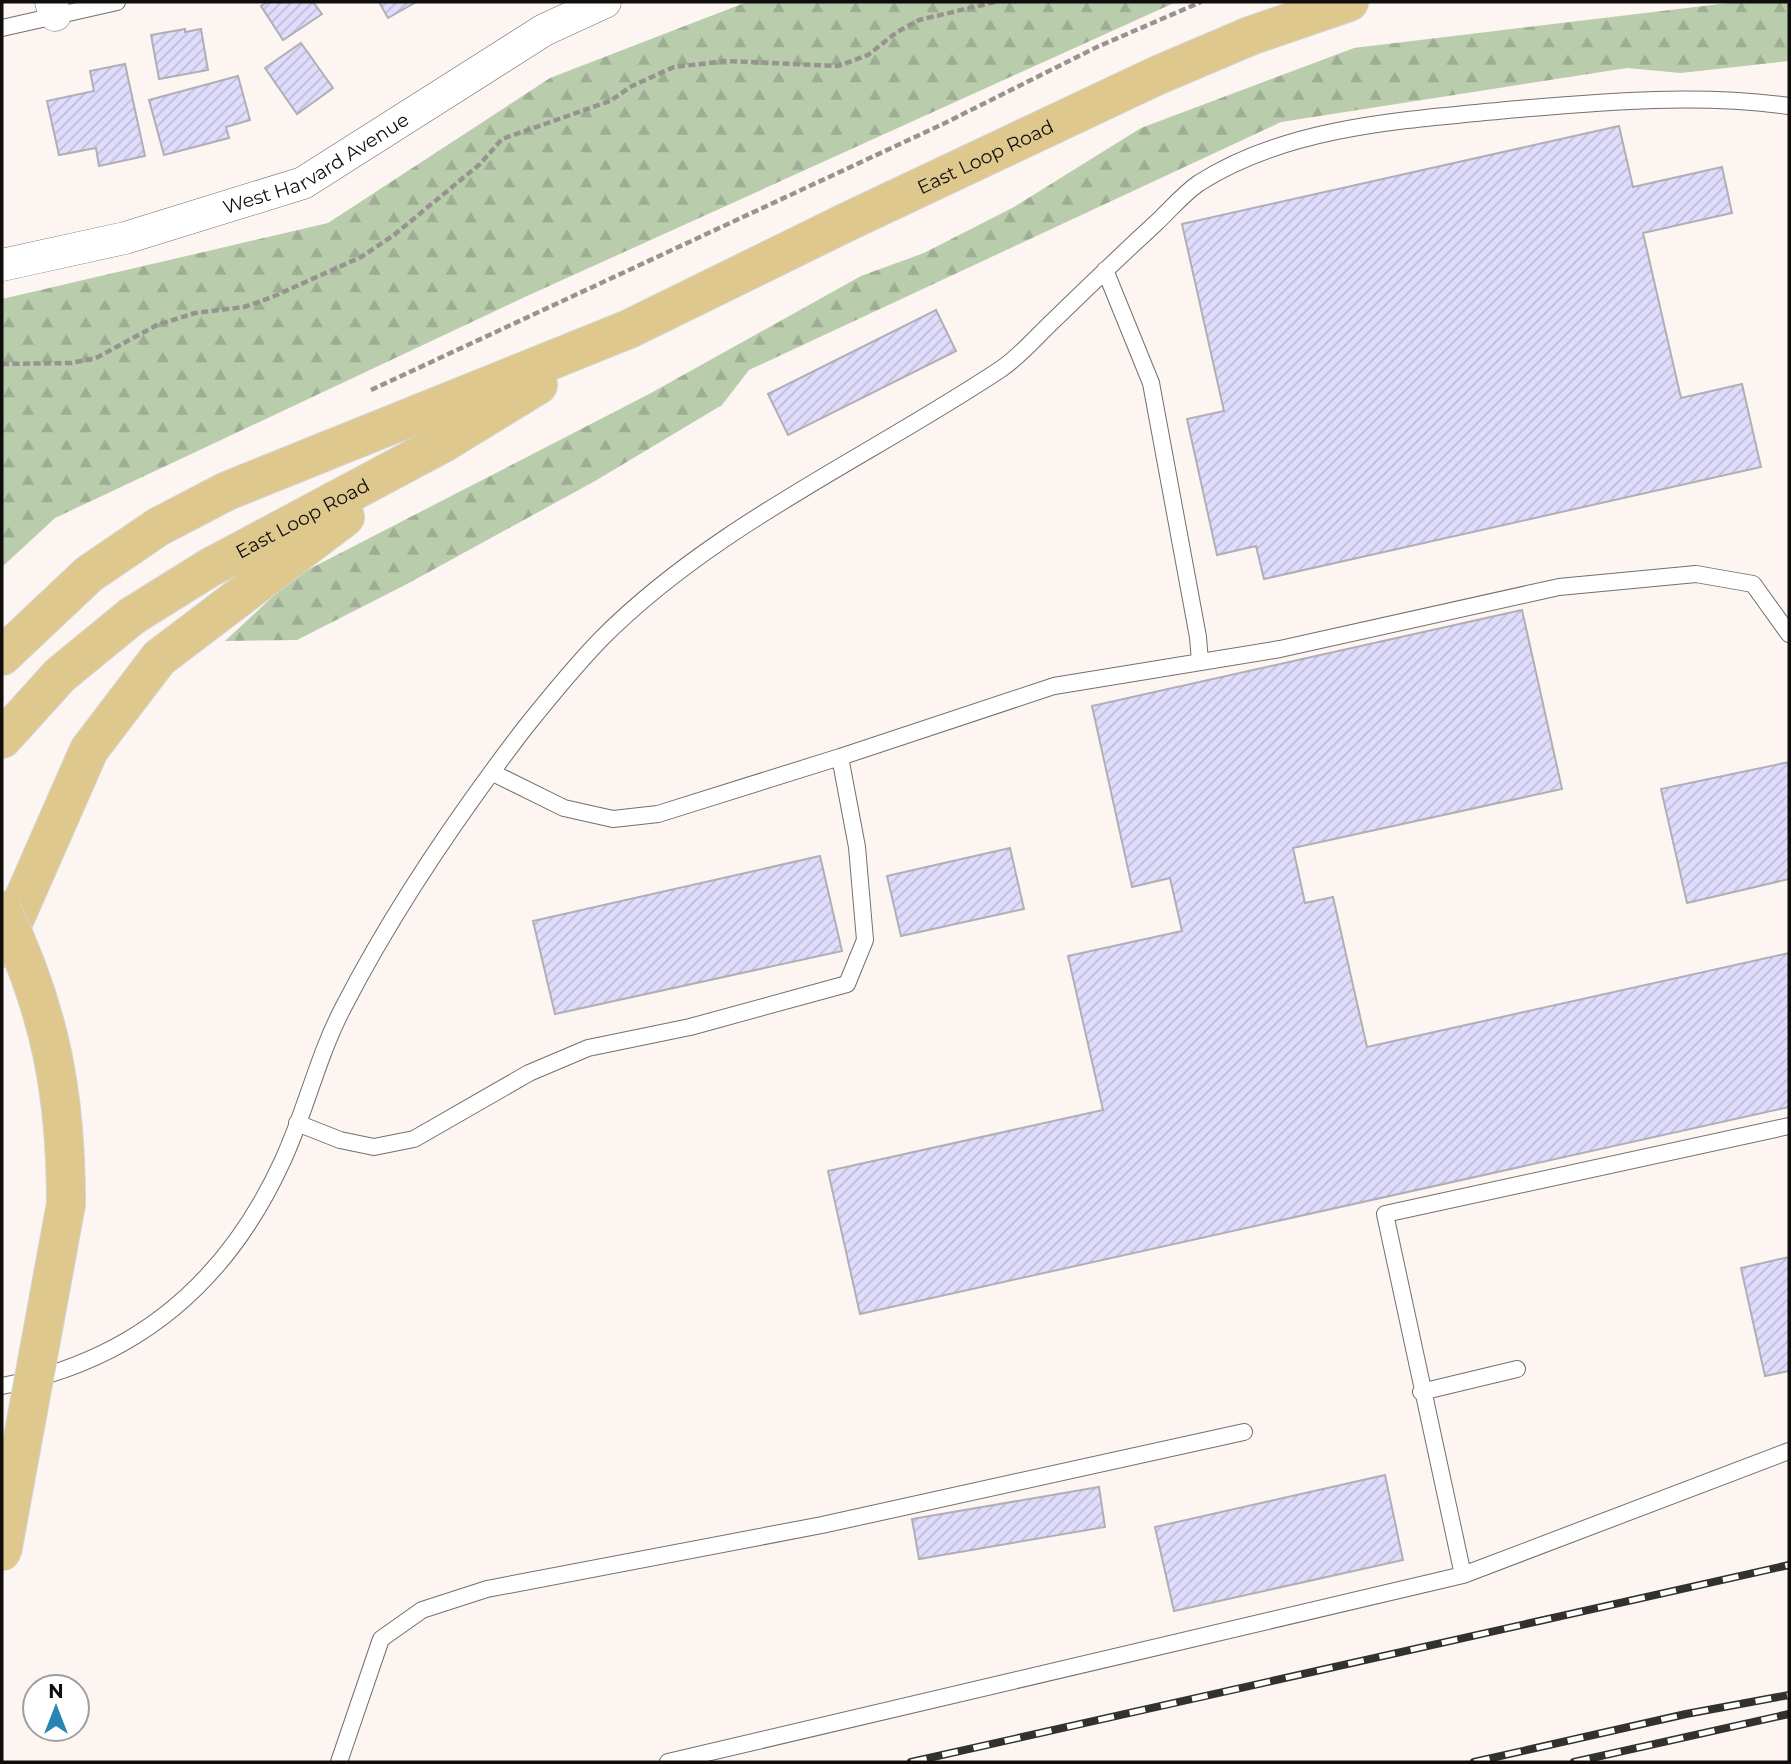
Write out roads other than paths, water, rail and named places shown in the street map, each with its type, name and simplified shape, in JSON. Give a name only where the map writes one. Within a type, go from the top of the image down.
[{"type":"main road","name":"East Loop Road","points":[[2,656],[89,574],[169,521],[226,492],[629,328],[849,220],[1156,76],[1250,36],[1349,2]]},
{"type":"main road","name":"East Loop Road","points":[[2,739],[60,675],[132,615],[220,562],[445,442],[629,328]]},
{"type":"main road","points":[[2,948],[89,750],[159,658],[225,605],[445,442]]},
{"type":"main road","points":[[2,910],[23,955],[54,1053],[62,1096],[66,1204],[2,1552]]},
{"type":"street","name":"West Harvard Avenue","points":[[2,265],[125,238],[303,183],[544,30],[605,2]]},
{"type":"lane","points":[[2,28],[53,8],[117,2]]},
{"type":"lane","points":[[2,1386],[74,1367],[131,1340],[187,1300],[231,1249],[262,1201],[286,1156],[314,1072],[344,1006],[415,885],[524,729],[601,640],[669,581],[771,509],[1007,365],[1197,184],[1254,156],[1312,137],[1418,119],[1637,98],[1789,106]]},
{"type":"lane","points":[[1105,270],[1151,383],[1198,637],[1200,662]]},
{"type":"lane","points":[[493,773],[564,808],[613,819],[658,814],[1054,686],[1280,649],[1559,587],[1696,574],[1753,584],[1789,634]]},
{"type":"lane","points":[[297,1123],[340,1140],[374,1147],[414,1139],[529,1073],[588,1048],[690,1027],[847,984],[864,940],[857,847],[840,757]]},
{"type":"lane","points":[[1463,1575],[1421,1392],[1385,1214],[1789,1126]]},
{"type":"lane","points":[[1421,1392],[1517,1369]]},
{"type":"lane","points":[[339,1762],[381,1639],[422,1610],[487,1588],[822,1525],[1244,1432]]},
{"type":"lane","points":[[668,1762],[1463,1575],[1789,1451]]},
{"type":"railway","points":[[911,1762],[1789,1565]]},
{"type":"railway","points":[[1474,1762],[1686,1714],[1789,1695]]},
{"type":"railway","points":[[1574,1762],[1789,1714]]}]
